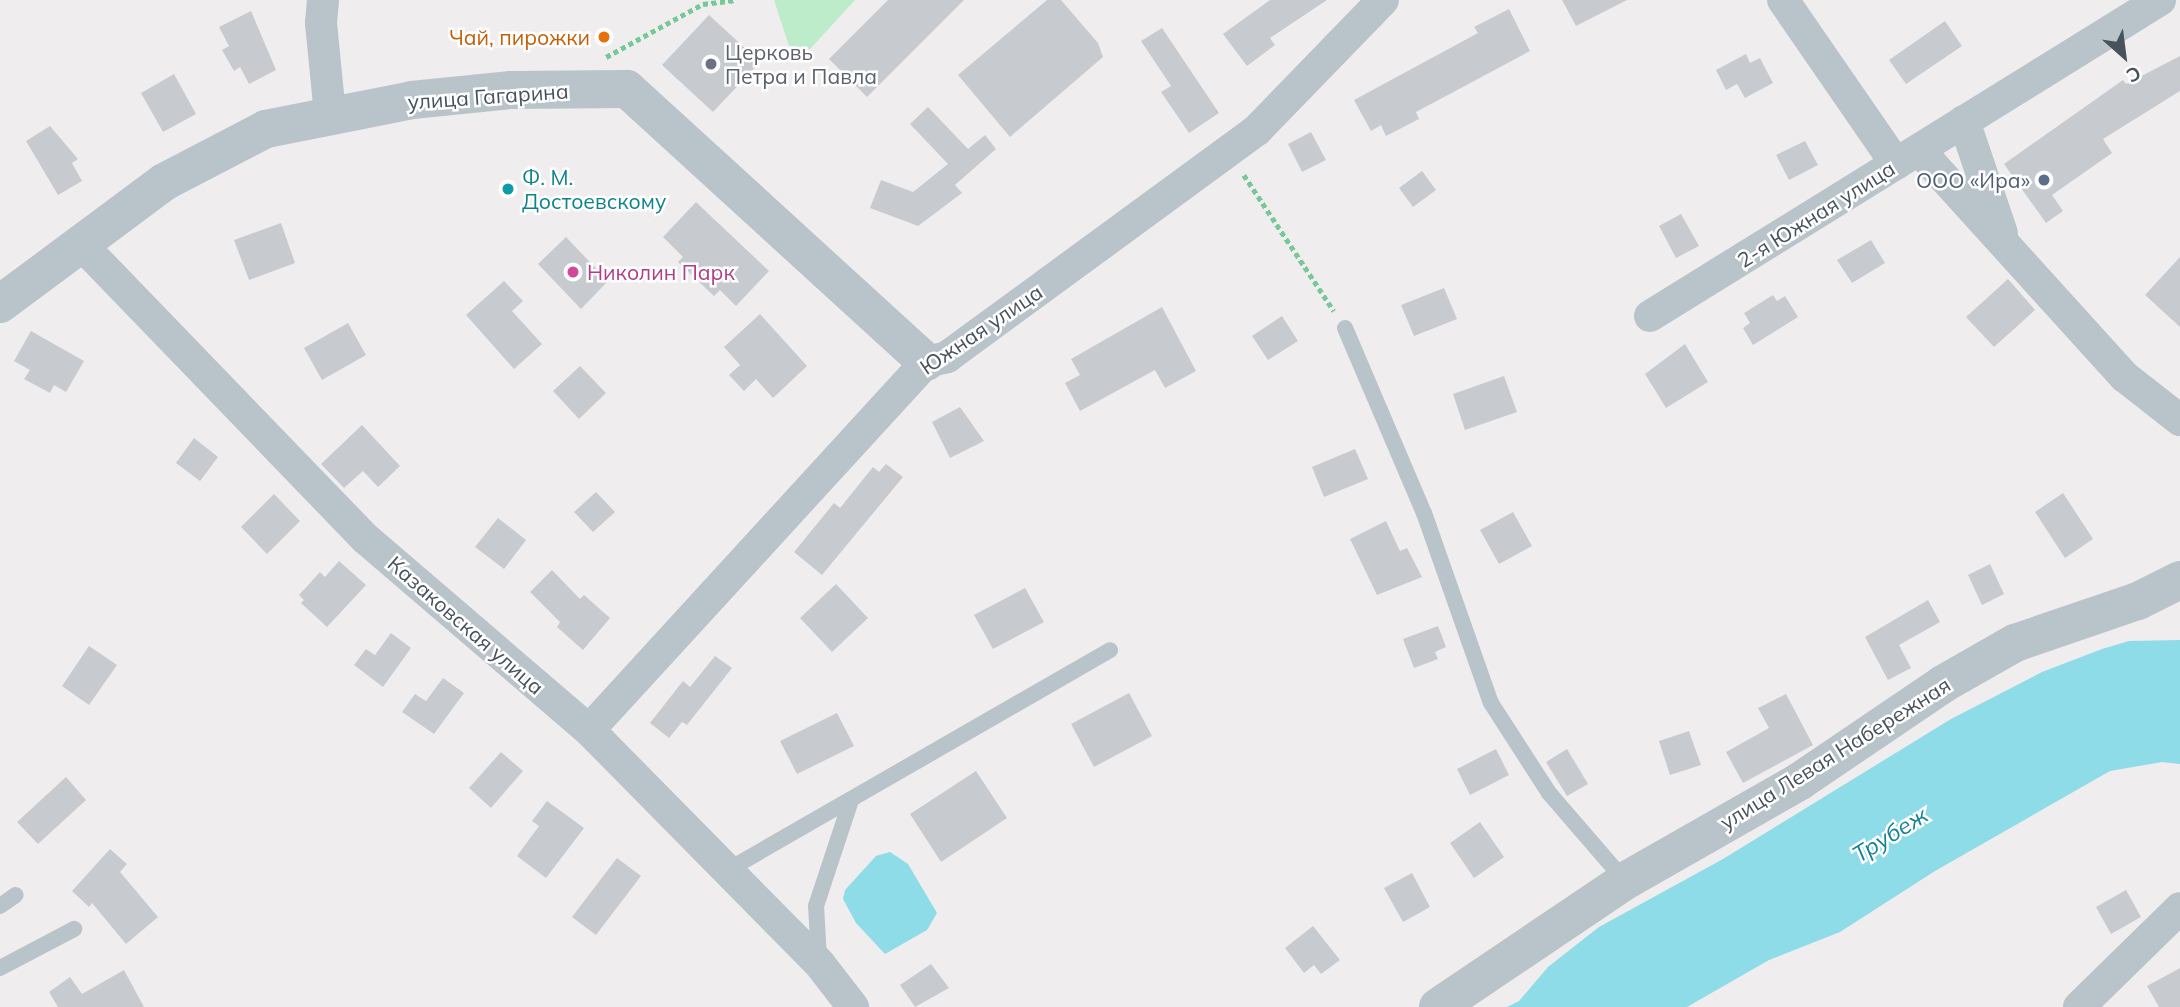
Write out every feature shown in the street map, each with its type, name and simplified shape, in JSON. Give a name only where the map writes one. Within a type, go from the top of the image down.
[{"type":"street","points":[[324,0],[321,23],[330,115]]},
{"type":"street","name":"Южная улица","points":[[589,730],[926,362],[947,357],[1257,130],[1383,0]]},
{"type":"street","points":[[1783,0],[1907,158],[2006,246],[2125,377],[2180,420]]},
{"type":"street","name":"2-я Южная улица","points":[[1650,316],[2160,0]]},
{"type":"street","name":"улица Гагарина","points":[[0,304],[79,242],[164,181],[266,129],[425,99],[511,90],[627,89],[926,362]]},
{"type":"street","points":[[1964,121],[2006,246]]},
{"type":"street","name":"Казаковская улица","points":[[79,242],[366,539],[589,730],[819,962],[853,1007]]},
{"type":"street","name":"улица Левая Набережная","points":[[1438,1007],[1625,881],[1800,781],[1943,684],[2015,643],[2138,601],[2180,580]]},
{"type":"street","points":[[2080,1007],[2180,908]]},
{"type":"lane","points":[[1345,328],[1424,513],[1491,703],[1549,793],[1625,881]]},
{"type":"lane","points":[[726,871],[850,803],[1110,650]]},
{"type":"lane","points":[[819,962],[816,906],[850,803]]},
{"type":"lane","points":[[0,906],[16,895]]},
{"type":"lane","points":[[0,968],[75,929]]},
{"type":"path","points":[[585,90],[608,54],[703,4],[734,0]]},
{"type":"path","points":[[1228,151],[1345,328]]},
{"type":"green space","points":[[774,0],[855,0],[810,49],[789,46]]},
{"type":"water","name":"Трубеж","points":[[2180,640],[2180,764],[2162,762],[2110,771],[1935,871],[1840,932],[1769,960],[1687,1007],[1507,1007],[1519,1001],[1548,967],[1599,927],[1723,859],[1951,719],[2042,672],[2102,649],[2129,641]]},
{"type":"water","points":[[890,852],[908,864],[937,913],[927,930],[885,954],[856,923],[843,899],[845,890],[876,856]]},
{"type":"building","points":[[888,0],[964,0],[867,97],[829,59]]},
{"type":"building","points":[[1047,0],[1061,0],[1098,43],[1103,57],[1010,137],[958,75]]},
{"type":"building","points":[[1270,0],[1327,0],[1270,38],[1275,45],[1247,66],[1223,34]]},
{"type":"building","points":[[1562,0],[1627,0],[1576,26]]},
{"type":"building","points":[[1509,9],[1530,51],[1416,112],[1419,119],[1386,136],[1381,125],[1371,131],[1354,100],[1478,33],[1474,27]]},
{"type":"building","points":[[251,11],[276,70],[249,84],[240,67],[234,71],[222,50],[229,46],[219,27]]},
{"type":"building","name":"Церковь Петра и Павла","points":[[709,15],[760,62],[713,112],[662,65]]},
{"type":"building","points":[[1945,21],[1962,46],[1906,84],[1889,60]]},
{"type":"building","points":[[1162,28],[1219,113],[1189,133],[1161,92],[1171,86],[1141,41]]},
{"type":"building","points":[[1746,54],[1750,63],[1760,58],[1773,83],[1745,98],[1737,84],[1726,90],[1716,70]]},
{"type":"building","name":"ООО «Ира»","points":[[2180,56],[2180,91],[2103,139],[2112,153],[2052,195],[2063,211],[2046,223],[2004,164],[2123,80],[2126,84]]},
{"type":"building","points":[[174,74],[196,114],[163,132],[141,93]]},
{"type":"building","points":[[928,107],[968,149],[985,135],[996,149],[955,185],[962,193],[918,226],[870,208],[881,180],[913,192],[948,164],[910,124]]},
{"type":"building","points":[[50,126],[78,159],[72,163],[82,181],[58,195],[26,141]]},
{"type":"building","points":[[1311,132],[1326,160],[1302,172],[1288,144]]},
{"type":"building","points":[[1805,141],[1818,165],[1789,180],[1776,155]]},
{"type":"building","points":[[1422,171],[1436,190],[1413,207],[1399,188]]},
{"type":"building","points":[[696,202],[769,271],[736,306],[720,290],[714,296],[678,262],[683,257],[663,237]]},
{"type":"building","points":[[1681,214],[1699,246],[1676,258],[1659,226]]},
{"type":"building","points":[[281,223],[295,263],[249,280],[234,240]]},
{"type":"building","name":"Николин Парк","points":[[566,237],[608,281],[581,309],[538,264]]},
{"type":"building","points":[[1871,240],[1885,263],[1852,283],[1837,260]]},
{"type":"building","points":[[2180,257],[2180,327],[2145,295]]},
{"type":"building","points":[[2008,279],[2035,310],[1994,347],[1966,317]]},
{"type":"building","points":[[504,281],[523,301],[512,311],[542,344],[514,369],[466,315]]},
{"type":"building","points":[[1444,288],[1457,319],[1414,336],[1401,305]]},
{"type":"building","points":[[1773,295],[1777,301],[1785,296],[1798,317],[1753,345],[1743,328],[1750,323],[1744,313]]},
{"type":"building","points":[[1162,307],[1196,371],[1165,388],[1155,370],[1080,411],[1065,383],[1080,375],[1071,359]]},
{"type":"building","points":[[760,314],[807,366],[773,398],[756,379],[744,391],[729,375],[740,365],[724,347]]},
{"type":"building","points":[[1282,316],[1298,341],[1268,360],[1252,336]]},
{"type":"building","points":[[348,323],[366,355],[322,380],[304,348]]},
{"type":"building","points":[[31,331],[84,361],[66,392],[54,385],[50,393],[24,379],[30,370],[14,361]]},
{"type":"building","points":[[1685,344],[1708,382],[1666,408],[1645,374]]},
{"type":"building","points":[[580,366],[606,393],[579,419],[553,391]]},
{"type":"building","points":[[1504,376],[1517,412],[1465,430],[1453,394]]},
{"type":"building","points":[[960,407],[984,441],[950,458],[932,422]]},
{"type":"building","points":[[362,425],[400,466],[378,487],[363,471],[344,488],[321,464]]},
{"type":"building","points":[[194,438],[218,457],[200,481],[176,463]]},
{"type":"building","points":[[1355,449],[1368,479],[1324,497],[1312,467]]},
{"type":"building","points":[[886,464],[903,477],[822,575],[794,552],[834,503],[840,508],[873,467],[879,472]]},
{"type":"building","points":[[596,492],[615,512],[593,532],[574,512]]},
{"type":"building","points":[[2063,493],[2093,539],[2065,558],[2035,512]]},
{"type":"building","points":[[274,494],[300,521],[267,554],[241,527]]},
{"type":"building","points":[[1513,512],[1532,546],[1499,564],[1480,530]]},
{"type":"building","points":[[498,518],[526,540],[504,569],[475,547]]},
{"type":"building","points":[[1386,521],[1400,551],[1407,548],[1422,577],[1377,595],[1350,539]]},
{"type":"building","points":[[339,561],[366,585],[327,627],[301,603],[304,600],[299,595],[320,572],[325,577]]},
{"type":"building","points":[[1990,564],[2004,594],[1982,605],[1968,575]]},
{"type":"building","points":[[552,570],[580,599],[584,595],[610,618],[583,650],[557,627],[560,622],[530,592]]},
{"type":"building","points":[[836,584],[868,618],[832,652],[800,618]]},
{"type":"building","points":[[1025,588],[1044,622],[993,649],[974,615]]},
{"type":"building","points":[[1928,600],[1940,622],[1899,645],[1911,668],[1888,680],[1865,637]]},
{"type":"building","points":[[1438,626],[1446,647],[1435,652],[1438,659],[1414,668],[1403,639]]},
{"type":"building","points":[[391,633],[411,648],[383,687],[354,665],[366,649],[375,655]]},
{"type":"building","points":[[89,646],[117,665],[89,705],[62,686]]},
{"type":"building","points":[[715,656],[732,668],[687,725],[682,722],[669,738],[650,723],[683,681],[690,687]]},
{"type":"building","points":[[443,678],[464,693],[434,734],[402,712],[415,694],[426,701]]},
{"type":"building","points":[[1129,693],[1152,736],[1094,767],[1071,724]]},
{"type":"building","points":[[1786,694],[1813,745],[1743,783],[1726,752],[1769,728],[1758,708]]},
{"type":"building","points":[[837,713],[854,746],[797,774],[780,741]]},
{"type":"building","points":[[1689,731],[1701,765],[1670,775],[1659,741]]},
{"type":"building","points":[[1496,749],[1509,775],[1470,795],[1457,769]]},
{"type":"building","points":[[1567,749],[1588,784],[1567,796],[1546,762]]},
{"type":"building","points":[[501,752],[523,771],[491,808],[469,788]]},
{"type":"building","points":[[976,771],[1007,818],[941,862],[910,814]]},
{"type":"building","points":[[66,777],[86,800],[38,844],[17,822]]},
{"type":"building","points":[[547,801],[584,828],[546,878],[517,856],[539,826],[532,821]]},
{"type":"building","points":[[1480,822],[1504,857],[1474,878],[1450,843]]},
{"type":"building","points":[[110,849],[127,864],[120,872],[158,917],[126,944],[92,903],[89,907],[72,891]]},
{"type":"building","points":[[617,858],[641,876],[596,935],[572,917]]},
{"type":"building","points":[[1412,873],[1430,907],[1403,922],[1384,888]]},
{"type":"building","points":[[2126,890],[2141,917],[2111,934],[2096,907]]},
{"type":"building","points":[[1313,926],[1340,960],[1321,974],[1314,965],[1304,973],[1285,948]]},
{"type":"building","points":[[931,964],[949,988],[915,1007],[900,985]]},
{"type":"building","points":[[2180,968],[2180,1007],[2159,1007],[2147,986]]},
{"type":"building","points":[[124,970],[144,1007],[58,1007],[49,992],[70,977],[82,994]]},
{"type":"place","name":"Чай, пирожки","points":[[604,37]]},
{"type":"place","name":"Церковь Петра и Павла","points":[[711,64]]},
{"type":"place","name":"ООО «Ира»","points":[[2044,180]]},
{"type":"place","name":"Ф. М. Достоевскому","points":[[508,189]]},
{"type":"place","name":"Николин Парк","points":[[573,272]]}]
